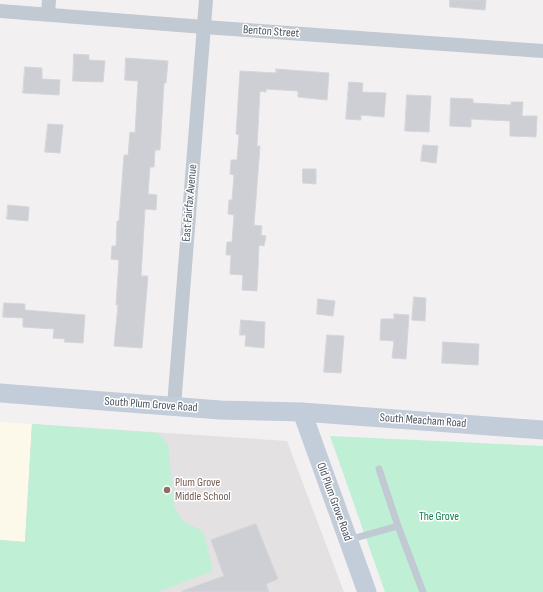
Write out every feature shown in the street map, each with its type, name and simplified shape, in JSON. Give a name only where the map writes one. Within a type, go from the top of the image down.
[{"type":"main road","name":"South Plum Grove Road","points":[[0,393],[219,410],[302,412]]},
{"type":"main road","name":"South Meacham Road","points":[[302,412],[543,430]]},
{"type":"main road","name":"Old Plum Grove Road","points":[[302,412],[367,592]]},
{"type":"street","name":"East Fairfax Avenue","points":[[174,406],[206,0]]},
{"type":"street","name":"Benton Street","points":[[0,11],[48,7],[204,27],[543,51]]},
{"type":"lane","points":[[379,469],[398,526],[423,592]]},
{"type":"lane","points":[[348,540],[398,526]]},
{"type":"shaded area","points":[[0,422],[32,424],[25,542],[0,540]]},
{"type":"shaded area","name":"Plum Grove Middle School","points":[[32,424],[287,441],[344,592],[0,592],[0,540],[25,542]]},
{"type":"green space","points":[[32,424],[158,433],[168,444],[174,506],[182,521],[203,531],[213,571],[157,592],[0,592],[0,540],[25,542]]},
{"type":"green space","name":"The Grove","points":[[330,436],[543,446],[543,592],[385,592]]},
{"type":"building","points":[[450,0],[486,0],[485,10],[450,7]]},
{"type":"building","points":[[74,54],[89,55],[89,60],[105,61],[103,82],[73,81]]},
{"type":"building","points":[[126,58],[168,61],[166,83],[164,83],[160,150],[155,150],[154,167],[150,167],[148,194],[157,195],[156,210],[145,209],[141,276],[148,276],[142,348],[114,346],[118,305],[116,305],[119,260],[111,259],[112,246],[116,246],[124,155],[128,155],[130,132],[135,133],[138,81],[125,80]]},
{"type":"building","points":[[25,67],[42,68],[42,79],[60,80],[59,95],[23,93]]},
{"type":"building","points":[[276,69],[329,73],[327,100],[298,97],[298,91],[266,89],[266,92],[260,91],[257,146],[260,146],[254,225],[262,226],[261,235],[266,236],[264,246],[259,245],[257,291],[242,290],[243,275],[230,274],[231,255],[226,255],[227,242],[232,242],[234,215],[228,214],[229,200],[232,200],[234,175],[230,174],[231,160],[237,160],[239,135],[236,134],[240,71],[276,73]]},
{"type":"building","points":[[349,82],[363,83],[362,92],[386,93],[384,117],[361,115],[361,120],[346,119]]},
{"type":"building","points":[[407,95],[431,96],[429,132],[405,131]]},
{"type":"building","points":[[451,98],[473,99],[473,103],[511,105],[511,102],[523,102],[522,116],[537,116],[536,137],[510,136],[510,121],[471,119],[471,127],[450,126]]},
{"type":"building","points":[[48,124],[63,125],[60,153],[45,152]]},
{"type":"building","points":[[423,145],[438,146],[436,163],[421,161]]},
{"type":"building","points":[[303,169],[316,169],[316,184],[303,183]]},
{"type":"building","points":[[8,205],[29,207],[28,221],[7,219]]},
{"type":"building","points":[[414,297],[426,298],[425,321],[412,320]]},
{"type":"building","points":[[318,299],[335,301],[333,316],[317,314]]},
{"type":"building","points":[[4,303],[25,304],[25,310],[85,315],[83,343],[64,342],[65,339],[53,338],[54,329],[23,327],[23,318],[3,317]]},
{"type":"building","points":[[394,314],[409,315],[406,359],[392,358],[394,341],[380,340],[381,319],[394,319]]},
{"type":"building","points":[[241,320],[265,322],[264,348],[245,346],[246,335],[240,335]]},
{"type":"building","points":[[327,335],[344,336],[341,373],[324,372]]},
{"type":"building","points":[[443,342],[479,344],[478,365],[442,363]]},
{"type":"building","points":[[256,524],[278,579],[266,584],[269,592],[182,592],[224,576],[211,540]]},
{"type":"place","name":"Plum Grove Middle School","points":[[167,490]]}]
